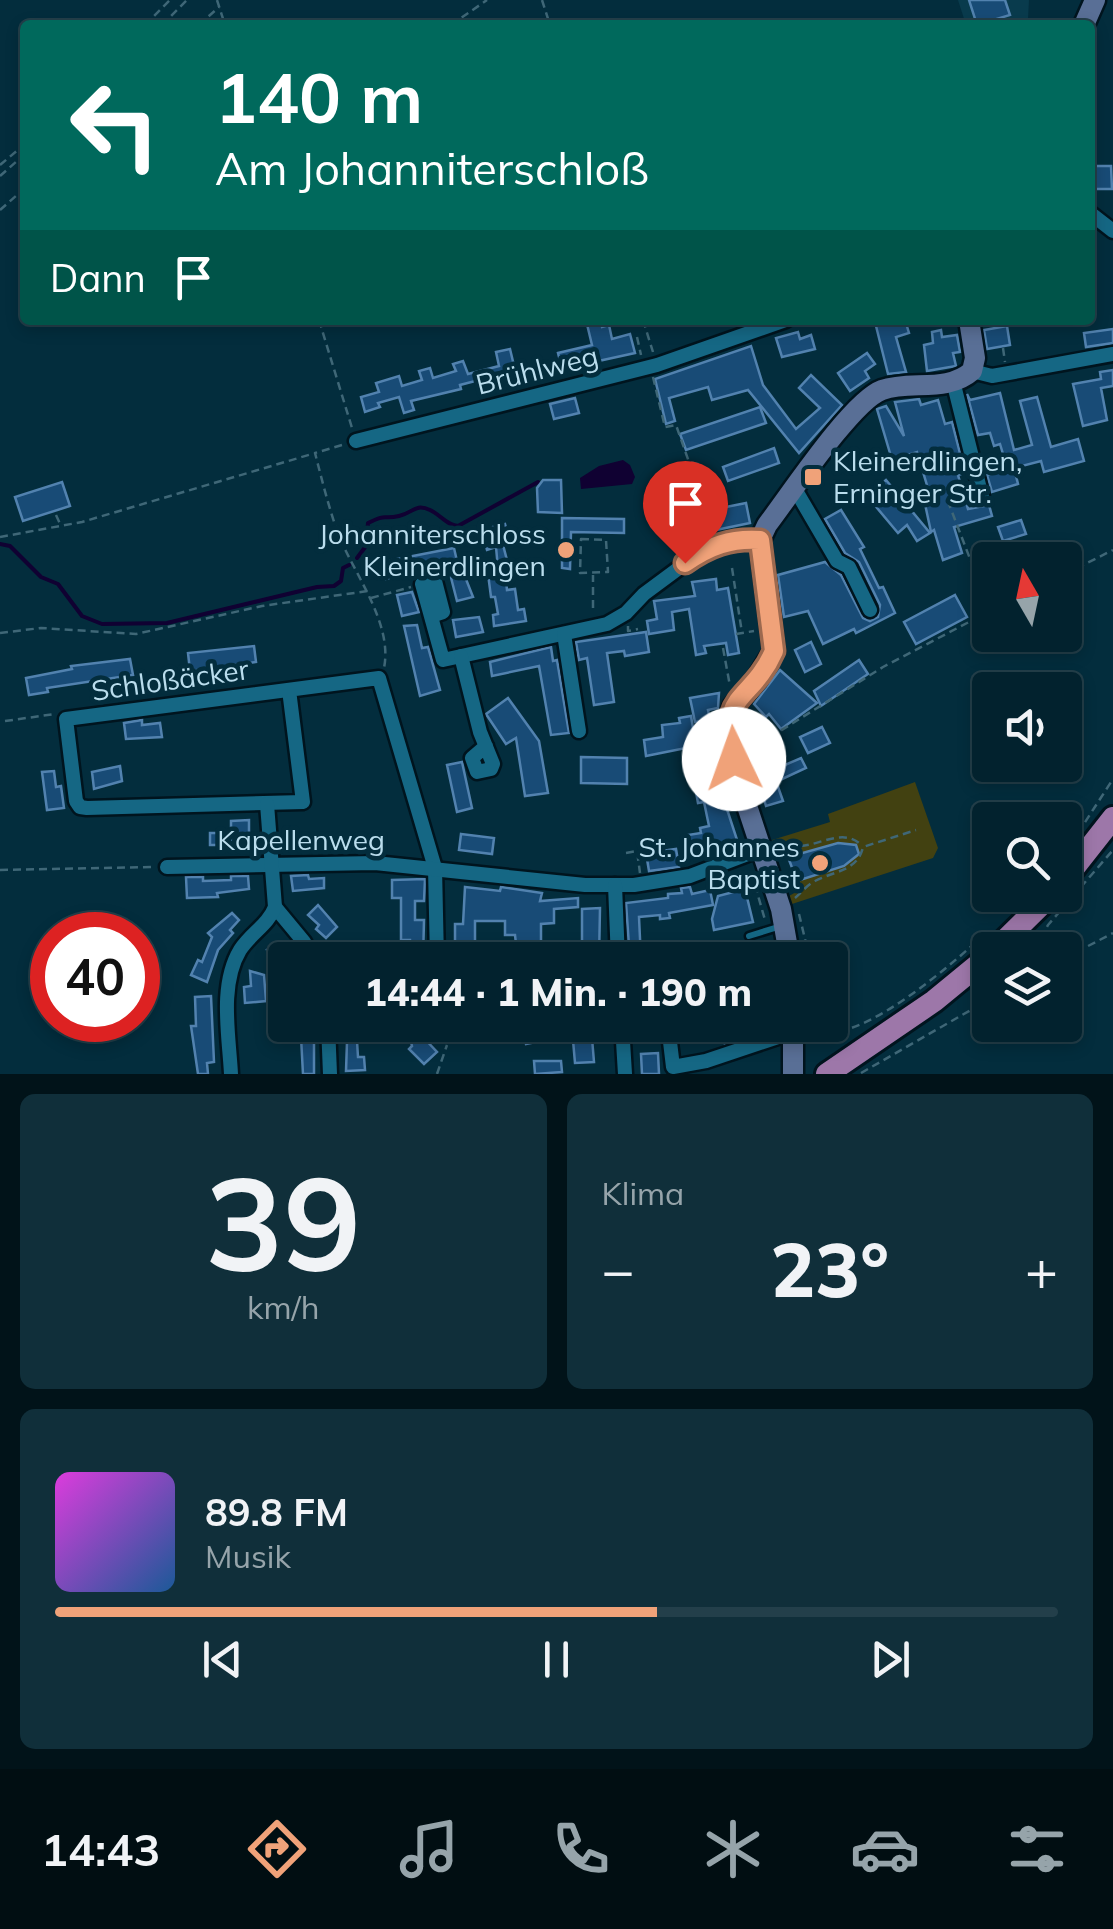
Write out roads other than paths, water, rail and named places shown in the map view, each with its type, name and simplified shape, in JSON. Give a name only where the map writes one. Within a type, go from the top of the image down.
[{"type":"main road","points":[[1082,857],[1113,818]]},
{"type":"main road","points":[[1008,932],[1032,912]]},
{"type":"main road","points":[[827,1074],[934,1001],[972,964]]},
{"type":"street","name":"Brühlweg","points":[[356,441],[650,366],[771,325]]},
{"type":"street","points":[[970,325],[975,358],[962,376],[982,496]]},
{"type":"street","points":[[782,942],[776,928],[779,903],[754,852],[727,725],[737,702],[774,651],[766,612],[760,540],[861,402],[884,389],[962,376],[992,376],[1113,354]]},
{"type":"street","points":[[795,488],[837,561],[848,567],[870,610]]},
{"type":"street","points":[[422,584],[443,660],[617,620],[644,594],[702,551],[742,538],[760,540]]},
{"type":"street","points":[[564,634],[580,731]]},
{"type":"street","points":[[460,656],[486,746]]},
{"type":"street","points":[[289,690],[379,678],[435,868],[437,942]]},
{"type":"street","name":"Schloßäcker","points":[[289,690],[304,802],[80,807],[76,801],[66,719],[289,690]]},
{"type":"street","points":[[231,1074],[228,1026],[232,972],[242,947],[267,922],[274,907],[267,804]]},
{"type":"street","name":"Kapellenweg","points":[[167,867],[375,863],[548,882],[615,885],[690,876],[754,852]]},
{"type":"street","points":[[615,885],[617,942]]},
{"type":"street","points":[[274,907],[304,942]]},
{"type":"street","points":[[329,1042],[330,1074]]},
{"type":"street","points":[[622,1042],[622,1073]]},
{"type":"street","points":[[670,1042],[672,1064],[682,1068],[756,1042]]},
{"type":"street","points":[[793,1042],[793,1074]]},
{"type":"lane","points":[[749,936],[776,928]]},
{"type":"waterway","points":[[357,558],[366,546],[368,523],[374,520],[421,508],[458,526],[538,482]]},
{"type":"waterway","points":[[0,544],[10,546],[41,577],[58,584],[82,616],[102,624],[167,623],[334,586],[341,581],[343,568],[349,565]]},
{"type":"place","name":"Kleinerdlingen, Erninger Str.","points":[[813,477]]},
{"type":"place","name":"Johanniterschloss Kleinerdlingen","points":[[566,550]]},
{"type":"place","name":"St. Johannes Baptist","points":[[820,863]]}]
